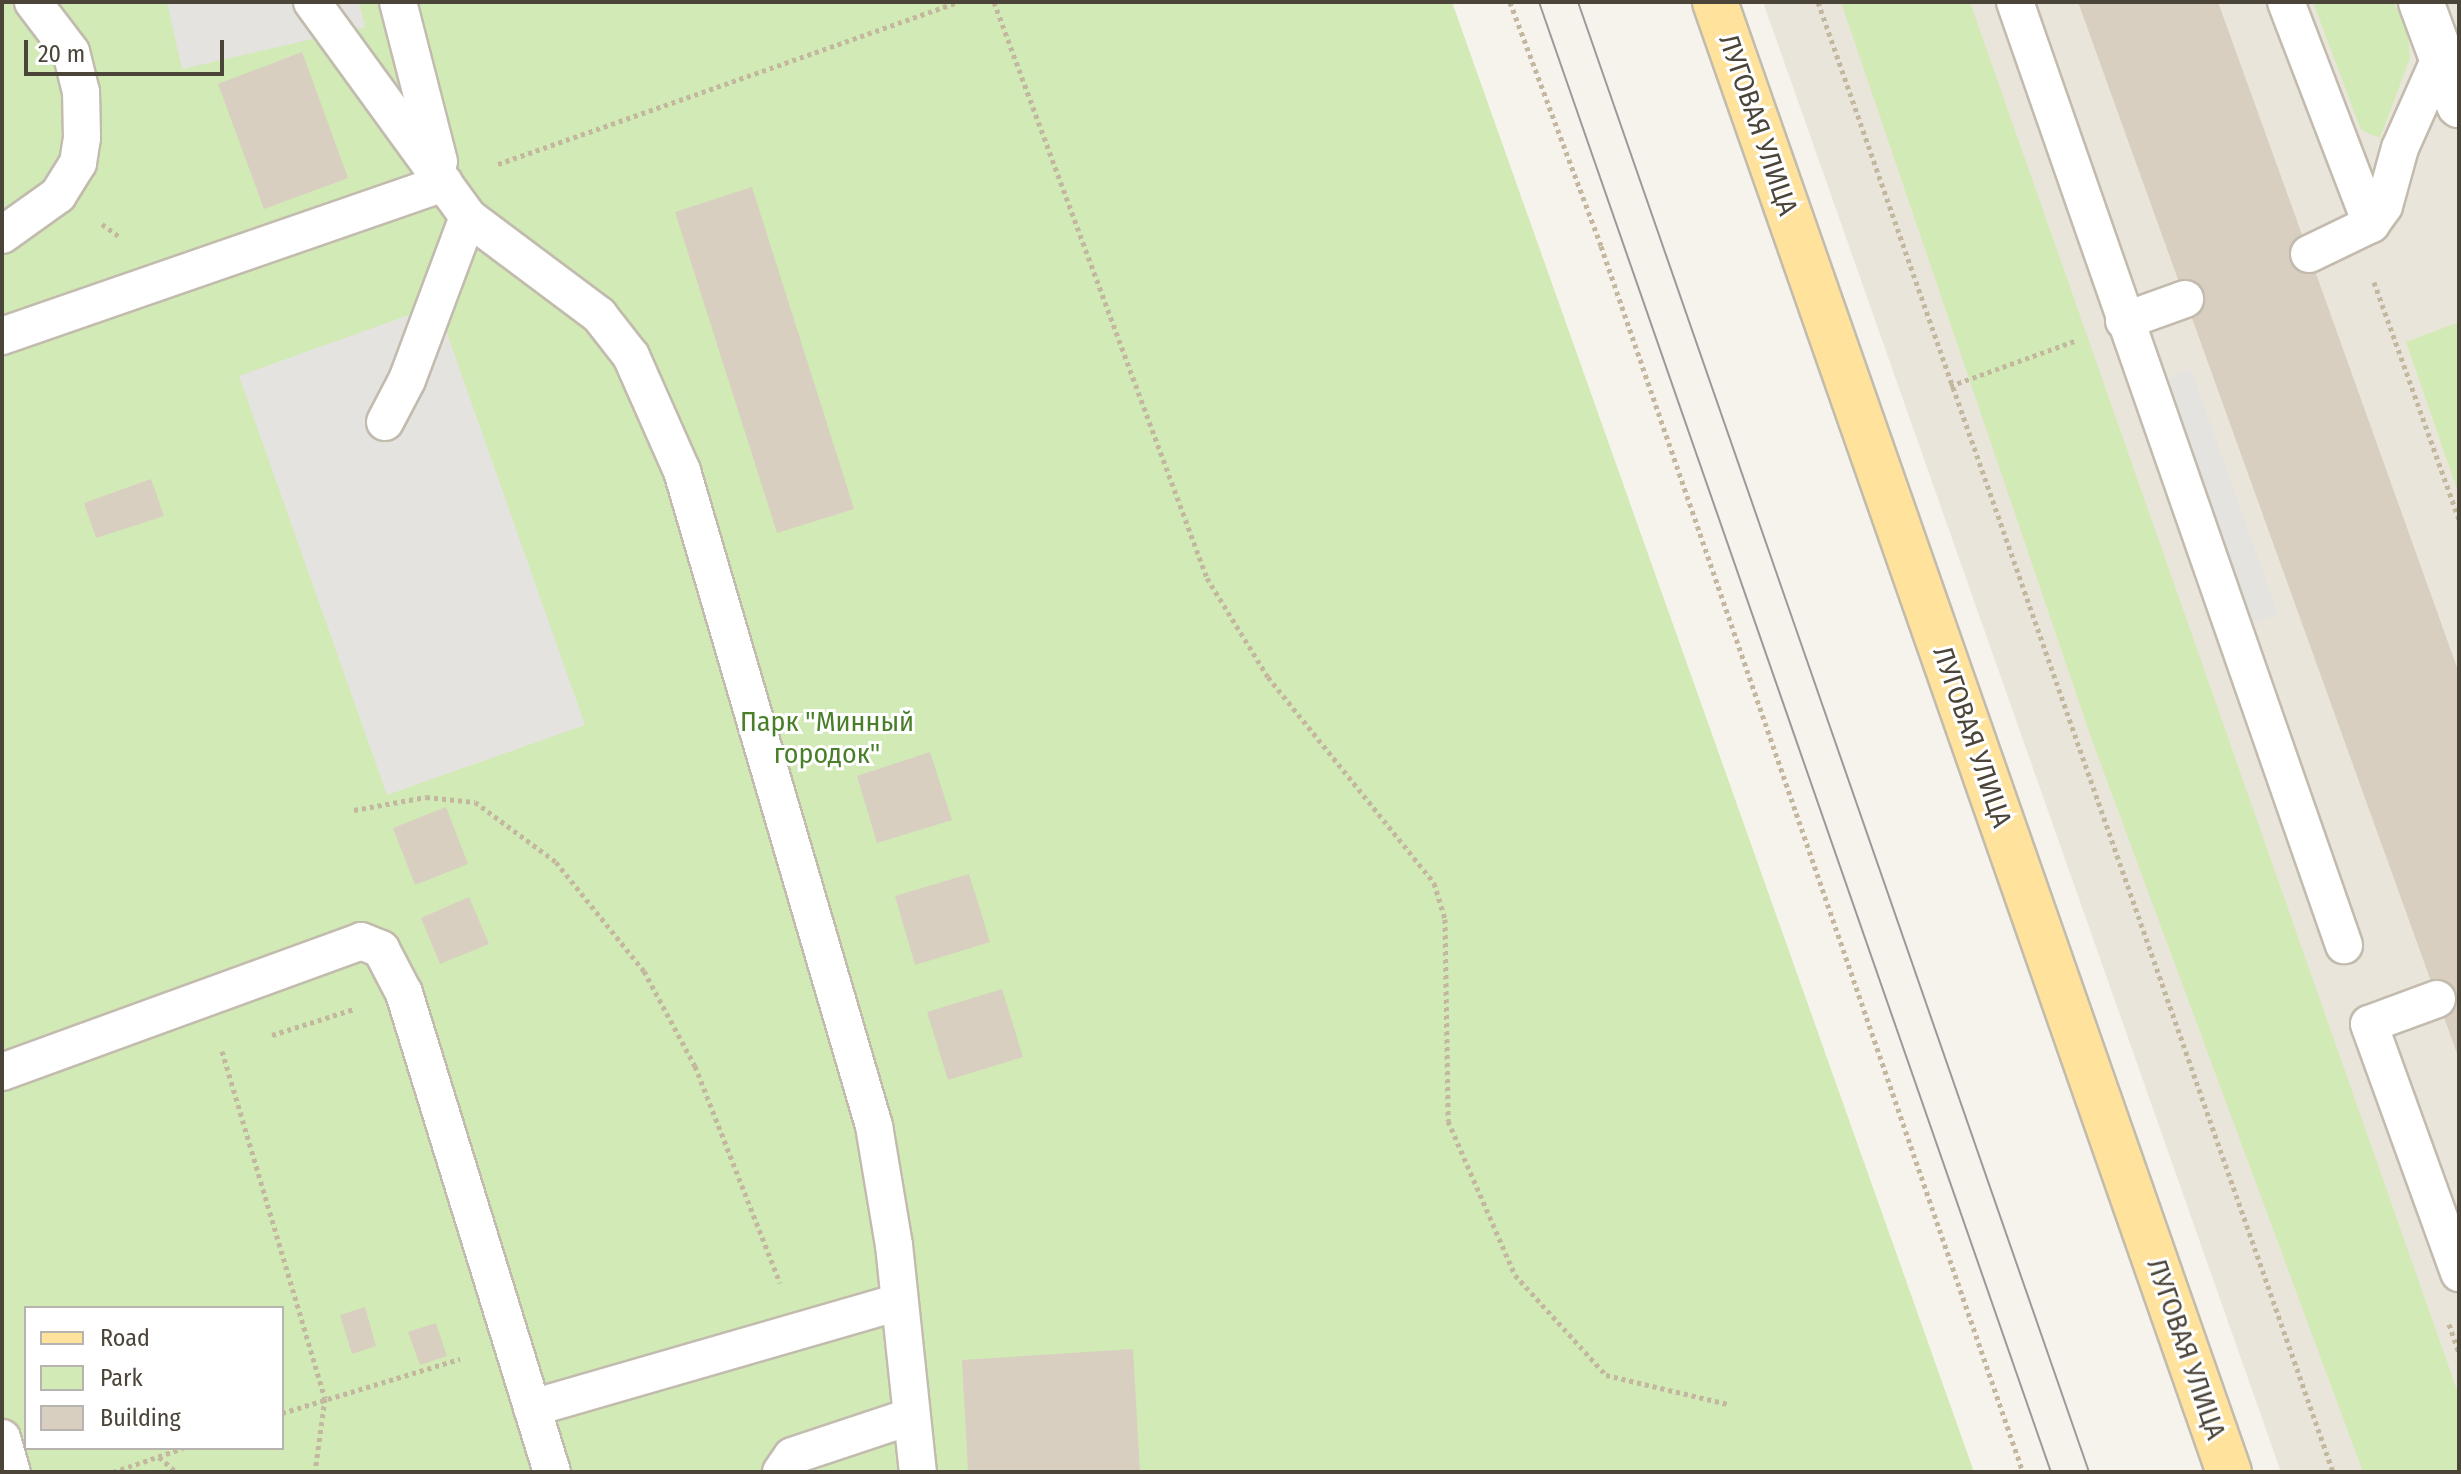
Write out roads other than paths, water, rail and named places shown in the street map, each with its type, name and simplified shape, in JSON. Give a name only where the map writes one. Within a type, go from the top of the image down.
[{"type":"main road","name":"ЛУГОВАЯ УЛИЦА","points":[[1715,2],[2229,1472]]},
{"type":"street","points":[[2421,2],[2459,105]]},
{"type":"lane","points":[[2,235],[58,195],[78,163],[82,138],[81,92],[71,52],[33,2]]},
{"type":"lane","points":[[312,2],[468,217],[599,315],[631,356],[682,471],[874,1126],[899,1302],[918,1472]]},
{"type":"lane","points":[[398,2],[444,183]]},
{"type":"lane","points":[[2015,2],[2344,945]]},
{"type":"lane","points":[[2286,2],[2371,224]]},
{"type":"lane","points":[[2309,254],[2371,224],[2384,206],[2400,148],[2441,56]]},
{"type":"lane","points":[[2,336],[444,183]]},
{"type":"lane","points":[[385,422],[407,380],[468,217]]},
{"type":"lane","points":[[2124,321],[2185,299]]},
{"type":"lane","points":[[2,1072],[361,941],[381,949],[404,993],[552,1472]]},
{"type":"lane","points":[[2437,999],[2369,1024],[2459,1273]]},
{"type":"lane","points":[[532,1408],[899,1302]]},
{"type":"lane","points":[[781,1472],[792,1456],[912,1416]]},
{"type":"lane","points":[[2,1438],[12,1472]]},
{"type":"tram line","points":[[1539,2],[2051,1472]]},
{"type":"tram line","points":[[1578,2],[2089,1472]]},
{"type":"park label","name":"Парк \"Минный городок\"","points":[[827,738]]}]
